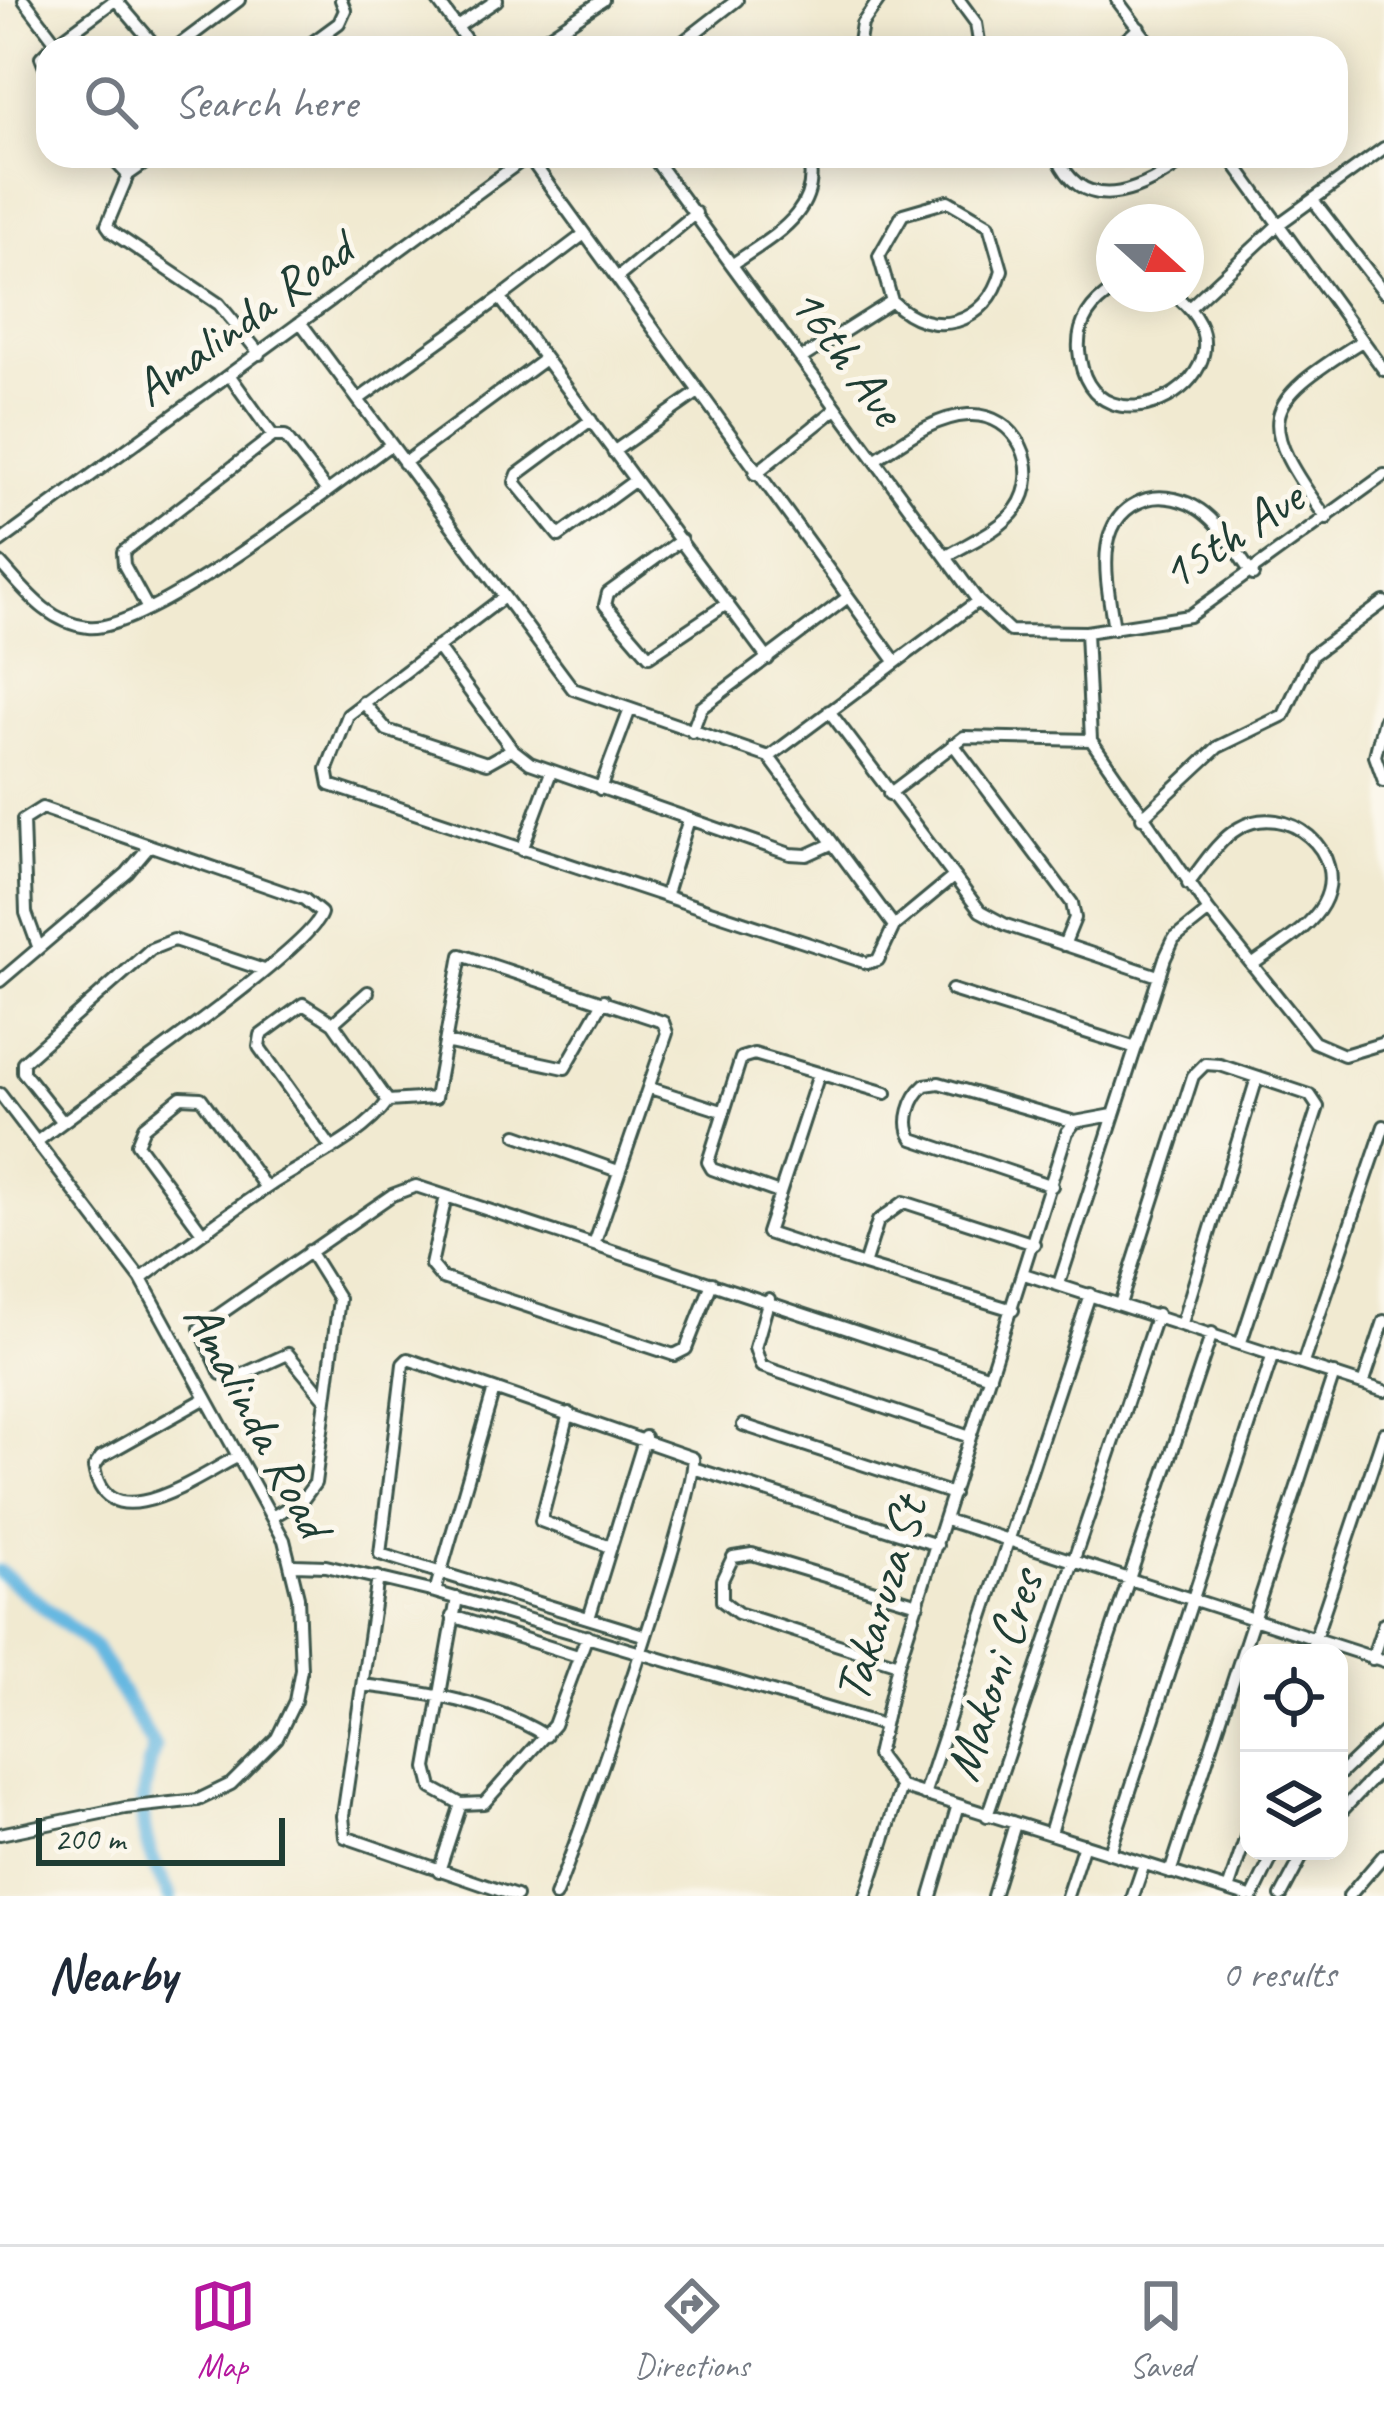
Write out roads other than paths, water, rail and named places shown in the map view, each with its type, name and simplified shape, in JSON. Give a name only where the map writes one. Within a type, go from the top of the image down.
[{"type":"street","points":[[24,0],[45,36]]},
{"type":"street","points":[[66,36],[116,0],[147,36]]},
{"type":"street","points":[[191,36],[238,0]]},
{"type":"street","points":[[322,36],[340,23],[346,10],[341,0]]},
{"type":"street","points":[[437,0],[463,36]]},
{"type":"street","points":[[457,27],[497,0]]},
{"type":"street","points":[[549,36],[603,0]]},
{"type":"street","points":[[690,36],[737,0]]},
{"type":"street","points":[[860,36],[879,0]]},
{"type":"street","points":[[975,36],[963,4],[979,0]]},
{"type":"street","points":[[1118,0],[1145,36]]},
{"type":"street","points":[[1131,36],[1139,28]]},
{"type":"street","points":[[1204,294],[1279,224],[1383,151]]},
{"type":"street","points":[[121,168],[128,175]]},
{"type":"street","points":[[138,168],[128,175],[107,225],[219,304],[260,354]]},
{"type":"street","name":"Amalinda Road","points":[[0,542],[512,168]]},
{"type":"street","points":[[536,168],[754,474],[895,661]]},
{"type":"street","name":"16th Ave","points":[[661,168],[978,601]]},
{"type":"street","points":[[733,264],[802,211],[812,178],[810,168]]},
{"type":"street","points":[[1065,168],[1073,181],[1090,190],[1122,196],[1153,184],[1175,168]]},
{"type":"street","points":[[1238,168],[1384,370]]},
{"type":"street","points":[[1313,200],[1384,292]]},
{"type":"street","points":[[932,202],[948,202],[964,206],[989,225],[1002,254],[1002,270],[998,286],[979,312],[949,325],[933,325],[917,321],[892,302],[879,272],[879,256],[883,240],[903,214],[932,202]]},
{"type":"street","points":[[617,278],[696,213]]},
{"type":"street","points":[[359,399],[583,236]]},
{"type":"street","points":[[500,298],[767,659]]},
{"type":"street","points":[[802,358],[892,302]]},
{"type":"street","points":[[1096,309],[1083,323],[1079,355],[1083,370],[1102,396],[1132,408],[1164,403],[1189,383],[1201,353],[1190,312]]},
{"type":"street","points":[[302,323],[573,689],[769,757],[829,845],[894,926]]},
{"type":"street","points":[[1327,519],[1285,457],[1279,423],[1297,381],[1362,341]]},
{"type":"street","points":[[404,463],[545,358]]},
{"type":"street","points":[[230,376],[273,436]]},
{"type":"street","points":[[613,452],[697,393]]},
{"type":"street","points":[[754,474],[836,410]]},
{"type":"street","points":[[876,460],[921,430],[970,415],[997,421],[1018,440],[1028,478],[1015,511],[946,556]]},
{"type":"street","points":[[591,420],[518,474],[514,482],[559,536],[634,481]]},
{"type":"street","points":[[147,607],[124,565],[123,552],[273,436],[285,436],[327,491]]},
{"type":"street","points":[[0,563],[42,608],[76,625],[103,626],[248,551],[390,445]]},
{"type":"street","name":"15th Ave","points":[[978,601],[1010,631],[1086,632],[1189,616],[1253,575],[1384,475]]},
{"type":"street","points":[[1114,629],[1106,547],[1118,519],[1135,504],[1169,497],[1200,510],[1253,575]]},
{"type":"street","points":[[681,540],[608,593],[605,605],[650,656],[728,603]]},
{"type":"street","points":[[504,597],[363,702],[342,726],[327,769],[331,785],[867,963],[883,955],[894,926],[952,878]]},
{"type":"street","points":[[692,732],[696,712],[848,597]]},
{"type":"street","points":[[769,757],[978,601]]},
{"type":"street","points":[[1142,818],[1218,748],[1284,715],[1312,655],[1384,602]]},
{"type":"street","points":[[1086,632],[1091,740],[1188,884],[1322,1048],[1344,1054],[1384,1043]]},
{"type":"street","points":[[437,647],[512,749],[551,772],[790,854],[807,856],[829,845]]},
{"type":"street","points":[[363,702],[387,730],[429,745],[487,763],[512,749]]},
{"type":"street","points":[[829,711],[952,878],[986,915],[1159,976]]},
{"type":"street","points":[[600,789],[629,712]]},
{"type":"street","points":[[1384,720],[1375,742],[1384,781]]},
{"type":"street","points":[[889,794],[953,744],[971,736],[1091,740]]},
{"type":"street","points":[[953,744],[1072,904],[1075,918],[1064,945]]},
{"type":"street","points":[[522,850],[551,772]]},
{"type":"street","points":[[38,946],[26,913],[22,820],[42,808],[316,906],[321,913],[317,927],[264,970],[38,1141]]},
{"type":"street","points":[[666,894],[689,819]]},
{"type":"street","points":[[1188,884],[1223,841],[1256,821],[1276,820],[1311,836],[1329,871],[1324,903],[1312,920],[1252,964]]},
{"type":"street","points":[[0,981],[127,873],[148,848]]},
{"type":"street","points":[[1059,1285],[1174,938],[1209,911]]},
{"type":"street","points":[[62,1121],[23,1072],[23,1062],[151,949],[174,940],[264,970]]},
{"type":"street","points":[[141,1279],[388,1101],[435,1098],[461,956],[604,1000],[667,1025],[650,1088],[594,1244]]},
{"type":"street","points":[[952,990],[1136,1048]]},
{"type":"street","points":[[333,1022],[368,992]]},
{"type":"street","points":[[446,1042],[565,1068],[604,1000]]},
{"type":"street","points":[[330,1147],[259,1047],[261,1036],[303,1004],[333,1022],[388,1101]]},
{"type":"street","points":[[779,1193],[712,1169],[710,1151],[722,1111],[747,1054],[886,1093]]},
{"type":"street","points":[[1120,1304],[1193,1076],[1213,1064],[1310,1096],[1318,1113],[1241,1342]]},
{"type":"street","points":[[819,1074],[767,1233],[1012,1310]]},
{"type":"street","points":[[1182,1323],[1257,1078]]},
{"type":"street","points":[[1052,1186],[918,1143],[908,1133],[912,1103],[926,1085],[939,1083],[1075,1122],[1113,1115]]},
{"type":"street","points":[[650,1088],[722,1111]]},
{"type":"street","name":"Amalinda Road","points":[[0,1094],[141,1279],[272,1517],[294,1565],[301,1669],[295,1701],[277,1738],[231,1784],[198,1800],[125,1808],[0,1834]]},
{"type":"street","points":[[202,1232],[137,1144],[143,1127],[181,1097],[201,1098],[266,1188]]},
{"type":"street","name":"Takaruza St","points":[[901,1787],[877,1755],[880,1724],[1067,1132],[1075,1122]]},
{"type":"street","points":[[1303,1363],[1384,1126]]},
{"type":"street","points":[[517,1135],[618,1171]]},
{"type":"street","points":[[326,1400],[288,1354],[237,1377],[221,1375],[199,1334],[204,1323],[407,1187],[769,1299],[990,1376]]},
{"type":"street","points":[[446,1196],[434,1272],[611,1334],[679,1354],[712,1283]]},
{"type":"street","points":[[864,1265],[878,1221],[904,1202],[1034,1244]]},
{"type":"street","points":[[272,1517],[304,1498],[315,1483],[339,1299],[309,1251]]},
{"type":"street","points":[[1024,1274],[1384,1391]]},
{"type":"street","name":"Makoni Cres","points":[[925,1796],[1090,1294]]},
{"type":"street","points":[[769,1299],[755,1348],[760,1366],[970,1437]]},
{"type":"street","name":"Makoni Cres","points":[[987,1816],[1070,1558],[1156,1314]]},
{"type":"street","points":[[1364,1384],[1384,1321]]},
{"type":"street","points":[[1050,1833],[1212,1333]]},
{"type":"street","points":[[1110,1852],[1274,1354]]},
{"type":"street","points":[[643,1635],[380,1554],[403,1364],[416,1359],[685,1452],[696,1469],[937,1545]]},
{"type":"street","points":[[1170,1873],[1334,1374]]},
{"type":"street","points":[[435,1592],[494,1389]]},
{"type":"street","points":[[206,1398],[100,1457],[94,1466],[98,1483],[122,1502],[146,1504],[237,1457]]},
{"type":"street","points":[[568,1413],[541,1521],[608,1546]]},
{"type":"street","points":[[743,1425],[952,1494]]},
{"type":"street","points":[[1313,1644],[1384,1433]]},
{"type":"street","points":[[589,1618],[645,1437]]},
{"type":"street","points":[[555,1896],[696,1469]]},
{"type":"street","points":[[946,1520],[1254,1620],[1306,1644]]},
{"type":"street","points":[[898,1664],[738,1613],[722,1601],[722,1580],[733,1557],[752,1554],[918,1604]]},
{"type":"street","points":[[294,1565],[378,1577],[435,1592],[880,1724]]},
{"type":"street","points":[[378,1577],[343,1816],[345,1837],[516,1896]]},
{"type":"street","points":[[457,1598],[428,1779],[461,1804],[484,1803],[546,1736],[586,1636]]},
{"type":"street","points":[[452,1616],[578,1656]]},
{"type":"street","points":[[1348,1654],[1378,1660],[1384,1623]]},
{"type":"street","points":[[363,1685],[439,1695],[512,1715],[546,1736]]},
{"type":"street","points":[[1348,1766],[1384,1732]]},
{"type":"street","points":[[1348,1804],[1384,1766]]},
{"type":"street","points":[[866,1896],[901,1787],[1250,1896],[1270,1860]]},
{"type":"street","points":[[439,1871],[461,1804]]},
{"type":"street","points":[[932,1896],[957,1808]]},
{"type":"street","points":[[993,1896],[1015,1824]]},
{"type":"street","points":[[1067,1896],[1084,1844]]},
{"type":"street","points":[[1228,1890],[1240,1855]]},
{"type":"street","points":[[1349,1896],[1384,1855]]},
{"type":"street","points":[[1281,1896],[1300,1860]]},
{"type":"street","points":[[1133,1896],[1144,1864]]},
{"type":"street","points":[[1194,1896],[1198,1881]]},
{"type":"waterway","points":[[0,1572],[95,1648],[154,1747],[143,1823],[151,1857],[170,1896]]}]
